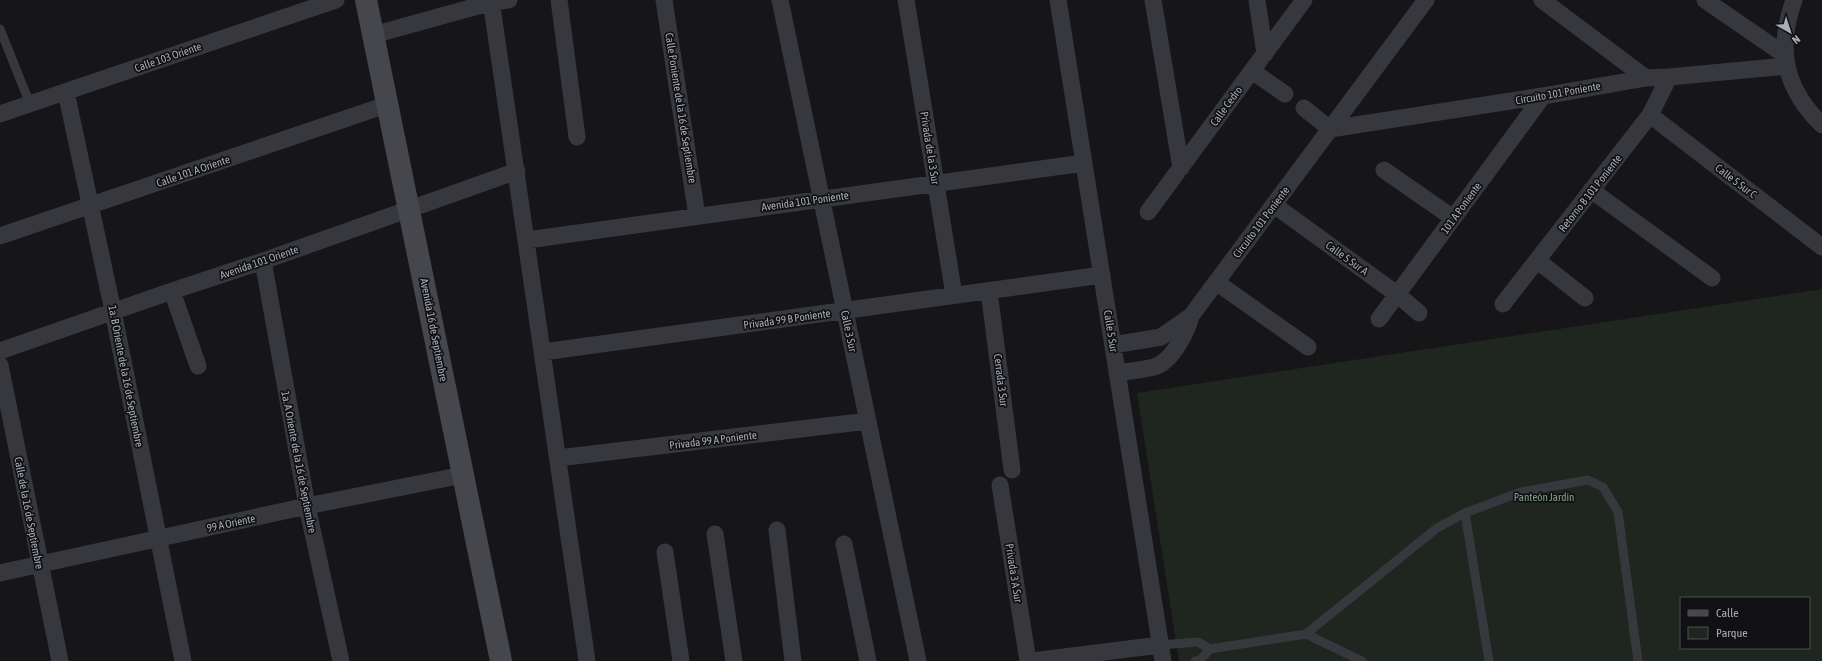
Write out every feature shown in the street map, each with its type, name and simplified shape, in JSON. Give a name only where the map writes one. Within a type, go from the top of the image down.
[{"type":"main road","name":"Avenida 16 de Septiembre","points":[[366,0],[386,105],[409,208],[501,661]]},
{"type":"street","name":"Calle 103 Oriente","points":[[0,114],[336,0]]},
{"type":"street","points":[[372,35],[492,1],[509,0]]},
{"type":"street","points":[[559,0],[577,137]]},
{"type":"street","name":"Calle Poniente de la 16 de Septiembre","points":[[664,0],[697,216]]},
{"type":"street","name":"Calle 3 Sur","points":[[780,0],[918,661]]},
{"type":"street","name":"Privada de la 3 Sur","points":[[906,0],[954,295]]},
{"type":"street","name":"Calle 5 Sur","points":[[1058,0],[1162,653]]},
{"type":"street","points":[[1153,0],[1181,168]]},
{"type":"street","points":[[1257,0],[1265,54]]},
{"type":"street","name":"Calle Cedro","points":[[1148,212],[1304,0]]},
{"type":"street","name":"Circuito 101 Poniente","points":[[1113,345],[1161,337],[1191,316],[1426,0]]},
{"type":"street","points":[[1542,0],[1646,78]]},
{"type":"street","points":[[1705,0],[1786,61]]},
{"type":"street","points":[[1794,0],[1788,16],[1785,35],[1786,61],[1795,90],[1808,111],[1822,125]]},
{"type":"street","points":[[492,1],[587,661]]},
{"type":"street","name":"Circuito 101 Poniente","points":[[1330,129],[1543,96],[1646,78],[1669,77],[1786,61]]},
{"type":"street","points":[[1252,71],[1285,94]]},
{"type":"street","name":"Retorno B 101 Poniente","points":[[1503,304],[1538,261],[1650,115],[1669,77]]},
{"type":"street","name":"1a. B Oriente de la 16 de Septiembre","points":[[66,92],[114,311],[183,661]]},
{"type":"street","name":"101 A Poniente","points":[[1379,319],[1543,96]]},
{"type":"street","name":"Calle 101 A Oriente","points":[[0,236],[386,105]]},
{"type":"street","points":[[1304,108],[1330,129]]},
{"type":"street","name":"Calle 5 Sur C","points":[[1650,115],[1822,247]]},
{"type":"street","name":"Avenida 101 Poniente","points":[[527,240],[1084,163]]},
{"type":"street","points":[[1384,170],[1453,218]]},
{"type":"street","name":"Avenida 101 Oriente","points":[[0,352],[517,171]]},
{"type":"street","points":[[1591,190],[1712,278]]},
{"type":"street","name":"Calle 5 Sur A","points":[[1274,205],[1398,295],[1419,313]]},
{"type":"street","name":"1a. A Oriente de la 16 de Septiembre","points":[[263,261],[307,506],[341,661]]},
{"type":"street","points":[[1538,261],[1585,298]]},
{"type":"street","name":"Privada 99 B Poniente","points":[[543,352],[1102,275]]},
{"type":"street","points":[[1216,282],[1308,347]]},
{"type":"street","name":"Cerrada 3 Sur","points":[[989,290],[1012,470]]},
{"type":"street","points":[[172,291],[198,366]]},
{"type":"street","name":"Circuito 101 Poniente","points":[[1117,373],[1156,367],[1167,360],[1187,332],[1191,316]]},
{"type":"street","name":"Calle de la 16 de Septiembre","points":[[0,365],[39,564],[60,661]]},
{"type":"street","name":"Privada 99 A Poniente","points":[[558,458],[868,421]]},
{"type":"street","name":"99 A Oriente","points":[[0,573],[307,506],[463,475]]},
{"type":"street","name":"Privada 3 A Sur","points":[[1000,485],[1028,661]]},
{"type":"street","points":[[777,530],[793,661]]},
{"type":"street","points":[[715,534],[734,661]]},
{"type":"street","points":[[844,544],[868,661]]},
{"type":"street","points":[[665,552],[681,661]]},
{"type":"street","points":[[1032,661],[1162,653]]},
{"type":"lane","points":[[0,29],[30,104]]},
{"type":"lane","points":[[1195,661],[1200,660],[1210,649],[1306,634],[1437,528],[1465,513],[1521,492],[1588,480],[1603,487],[1618,512],[1638,661]]},
{"type":"lane","points":[[1465,513],[1489,661]]},
{"type":"lane","points":[[1306,634],[1359,660]]},
{"type":"lane","points":[[1162,653],[1198,642],[1210,649]]},
{"type":"green space","name":"Panteón Jardín","points":[[1822,289],[1822,661],[1179,661],[1137,393]]}]
